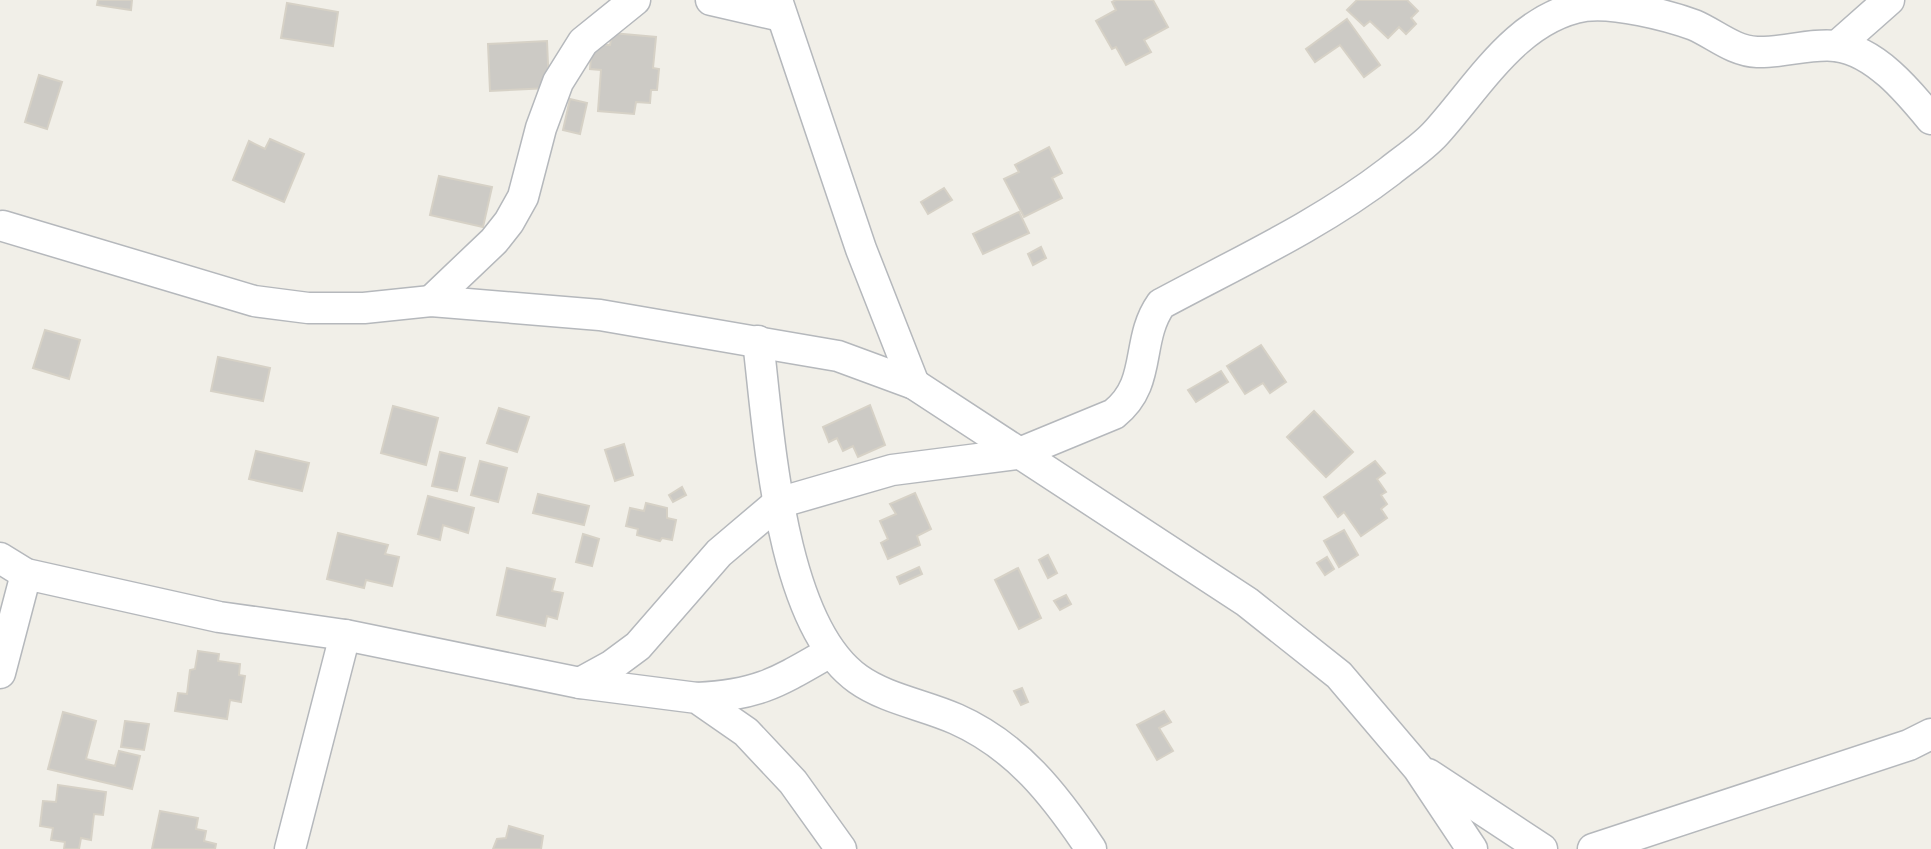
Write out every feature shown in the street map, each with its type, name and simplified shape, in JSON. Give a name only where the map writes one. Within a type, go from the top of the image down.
[{"type":"street","points":[[431,301],[494,241],[509,222],[523,197],[541,128],[558,82],[583,42],[635,0]]},
{"type":"street","points":[[712,0],[779,8],[861,249],[914,384]]},
{"type":"street","points":[[1674,0],[1695,26]]},
{"type":"street","points":[[1837,46],[1889,0]]},
{"type":"street","points":[[580,683],[611,666],[638,646],[719,552],[778,503],[891,470],[1017,454],[1114,414],[1127,404],[1140,380],[1147,334],[1152,318],[1161,304],[1304,229],[1361,194],[1433,136],[1514,44],[1536,25],[1560,12],[1589,3],[1632,9],[1695,26],[1726,44],[1756,52],[1837,46],[1871,60],[1911,94],[1931,119]]},
{"type":"street","points":[[1,232],[254,301],[308,308],[364,308],[431,301],[600,315],[838,356],[914,384],[1017,454],[1247,602],[1339,675],[1418,768],[1472,849]]},
{"type":"street","points":[[758,341],[778,503],[797,578],[830,652],[858,680],[954,718],[995,738],[1032,771],[1091,849]]},
{"type":"street","points":[[0,558],[26,574],[219,617],[345,635],[580,683],[697,698],[736,696],[764,689],[830,652]]},
{"type":"street","points":[[0,673],[26,574]]},
{"type":"street","points":[[290,849],[345,635]]},
{"type":"street","points":[[697,698],[746,732],[793,782],[841,849]]},
{"type":"street","points":[[1593,849],[1909,745],[1931,734]]},
{"type":"street","points":[[1418,768],[1542,849]]},
{"type":"building","points":[[98,0],[132,0],[131,10],[97,5]]},
{"type":"building","points":[[1153,0],[1168,27],[1144,40],[1151,52],[1126,65],[1116,47],[1112,49],[1096,21],[1116,10],[1112,2]]},
{"type":"building","points":[[1357,0],[1407,0],[1418,11],[1411,18],[1416,24],[1406,34],[1399,27],[1388,38],[1370,21],[1364,26],[1347,10]]},
{"type":"building","points":[[287,3],[338,12],[333,46],[281,38]]},
{"type":"building","points":[[1347,19],[1380,65],[1364,77],[1340,45],[1315,62],[1306,49]]},
{"type":"building","points":[[612,33],[656,37],[653,68],[659,69],[657,90],[651,90],[650,103],[636,102],[634,114],[598,111],[601,70],[590,69],[592,44],[610,45]]},
{"type":"building","points":[[547,41],[549,88],[490,91],[488,44]]},
{"type":"building","points":[[39,75],[62,82],[47,129],[25,122]]},
{"type":"building","points":[[570,99],[587,103],[580,134],[563,130]]},
{"type":"building","points":[[270,139],[304,154],[284,202],[233,180],[249,141],[265,149]]},
{"type":"building","points":[[1049,147],[1062,173],[1052,178],[1062,198],[1024,217],[1004,179],[1019,172],[1015,165]]},
{"type":"building","points":[[439,176],[492,187],[483,227],[430,215]]},
{"type":"building","points":[[944,188],[952,200],[928,214],[921,202]]},
{"type":"building","points":[[1019,212],[1029,233],[983,254],[973,234]]},
{"type":"building","points":[[1041,247],[1046,258],[1033,265],[1028,254]]},
{"type":"building","points":[[45,330],[80,340],[69,379],[33,368]]},
{"type":"building","points":[[1261,345],[1286,382],[1270,393],[1263,383],[1245,394],[1227,366]]},
{"type":"building","points":[[218,357],[270,368],[263,401],[211,391]]},
{"type":"building","points":[[1221,371],[1228,382],[1196,402],[1188,390]]},
{"type":"building","points":[[870,405],[885,445],[858,457],[853,446],[843,451],[837,438],[829,442],[823,427]]},
{"type":"building","points":[[393,406],[438,418],[426,465],[381,453]]},
{"type":"building","points":[[499,408],[529,417],[517,452],[487,443]]},
{"type":"building","points":[[1314,411],[1353,452],[1326,477],[1287,437]]},
{"type":"building","points":[[624,444],[633,475],[615,481],[605,450]]},
{"type":"building","points":[[256,451],[309,463],[302,491],[249,479]]},
{"type":"building","points":[[440,452],[465,458],[457,491],[432,486]]},
{"type":"building","points":[[480,461],[507,468],[498,502],[471,495]]},
{"type":"building","points":[[1375,461],[1385,473],[1377,479],[1386,492],[1381,495],[1387,504],[1381,509],[1387,518],[1361,536],[1344,512],[1338,517],[1324,497]]},
{"type":"building","points":[[682,487],[686,495],[673,502],[669,495]]},
{"type":"building","points":[[915,493],[931,529],[917,536],[920,545],[888,559],[881,543],[888,539],[880,521],[896,514],[890,504]]},
{"type":"building","points":[[538,494],[589,506],[584,525],[533,513]]},
{"type":"building","points":[[428,496],[474,508],[468,533],[443,525],[440,540],[418,534]]},
{"type":"building","points":[[646,503],[667,508],[667,518],[676,520],[672,540],[662,538],[660,541],[637,535],[638,529],[626,526],[630,508],[644,511]]},
{"type":"building","points":[[1344,530],[1358,555],[1339,567],[1324,541]]},
{"type":"building","points":[[338,533],[388,545],[385,554],[399,557],[392,586],[366,580],[364,588],[327,579]]},
{"type":"building","points":[[583,534],[599,539],[592,566],[576,562]]},
{"type":"building","points":[[1048,555],[1057,573],[1048,578],[1039,560]]},
{"type":"building","points":[[1327,557],[1334,569],[1325,575],[1317,563]]},
{"type":"building","points":[[919,567],[922,574],[900,584],[897,577]]},
{"type":"building","points":[[507,568],[555,579],[552,591],[563,593],[557,619],[547,616],[545,626],[497,615]]},
{"type":"building","points":[[1018,568],[1041,618],[1019,629],[995,580]]},
{"type":"building","points":[[1066,595],[1071,604],[1060,610],[1054,601]]},
{"type":"building","points":[[198,651],[219,654],[218,661],[240,664],[239,675],[245,676],[241,702],[230,700],[227,719],[175,711],[178,693],[187,694],[190,670],[195,669]]},
{"type":"building","points":[[1022,688],[1028,702],[1021,705],[1014,691]]},
{"type":"building","points":[[1164,711],[1171,722],[1159,728],[1173,751],[1157,760],[1137,725]]},
{"type":"building","points":[[63,712],[96,721],[86,759],[115,766],[119,751],[140,756],[132,789],[48,769]]},
{"type":"building","points":[[125,721],[149,724],[144,750],[121,747]]},
{"type":"building","points":[[58,785],[106,792],[103,815],[94,814],[91,840],[81,838],[79,849],[64,849],[65,842],[51,840],[53,828],[40,826],[43,801],[56,802]]},
{"type":"building","points":[[160,811],[198,818],[196,829],[206,831],[204,841],[216,844],[215,849],[152,849]]},
{"type":"building","points":[[509,826],[543,836],[541,849],[493,849],[497,839],[506,838]]}]
